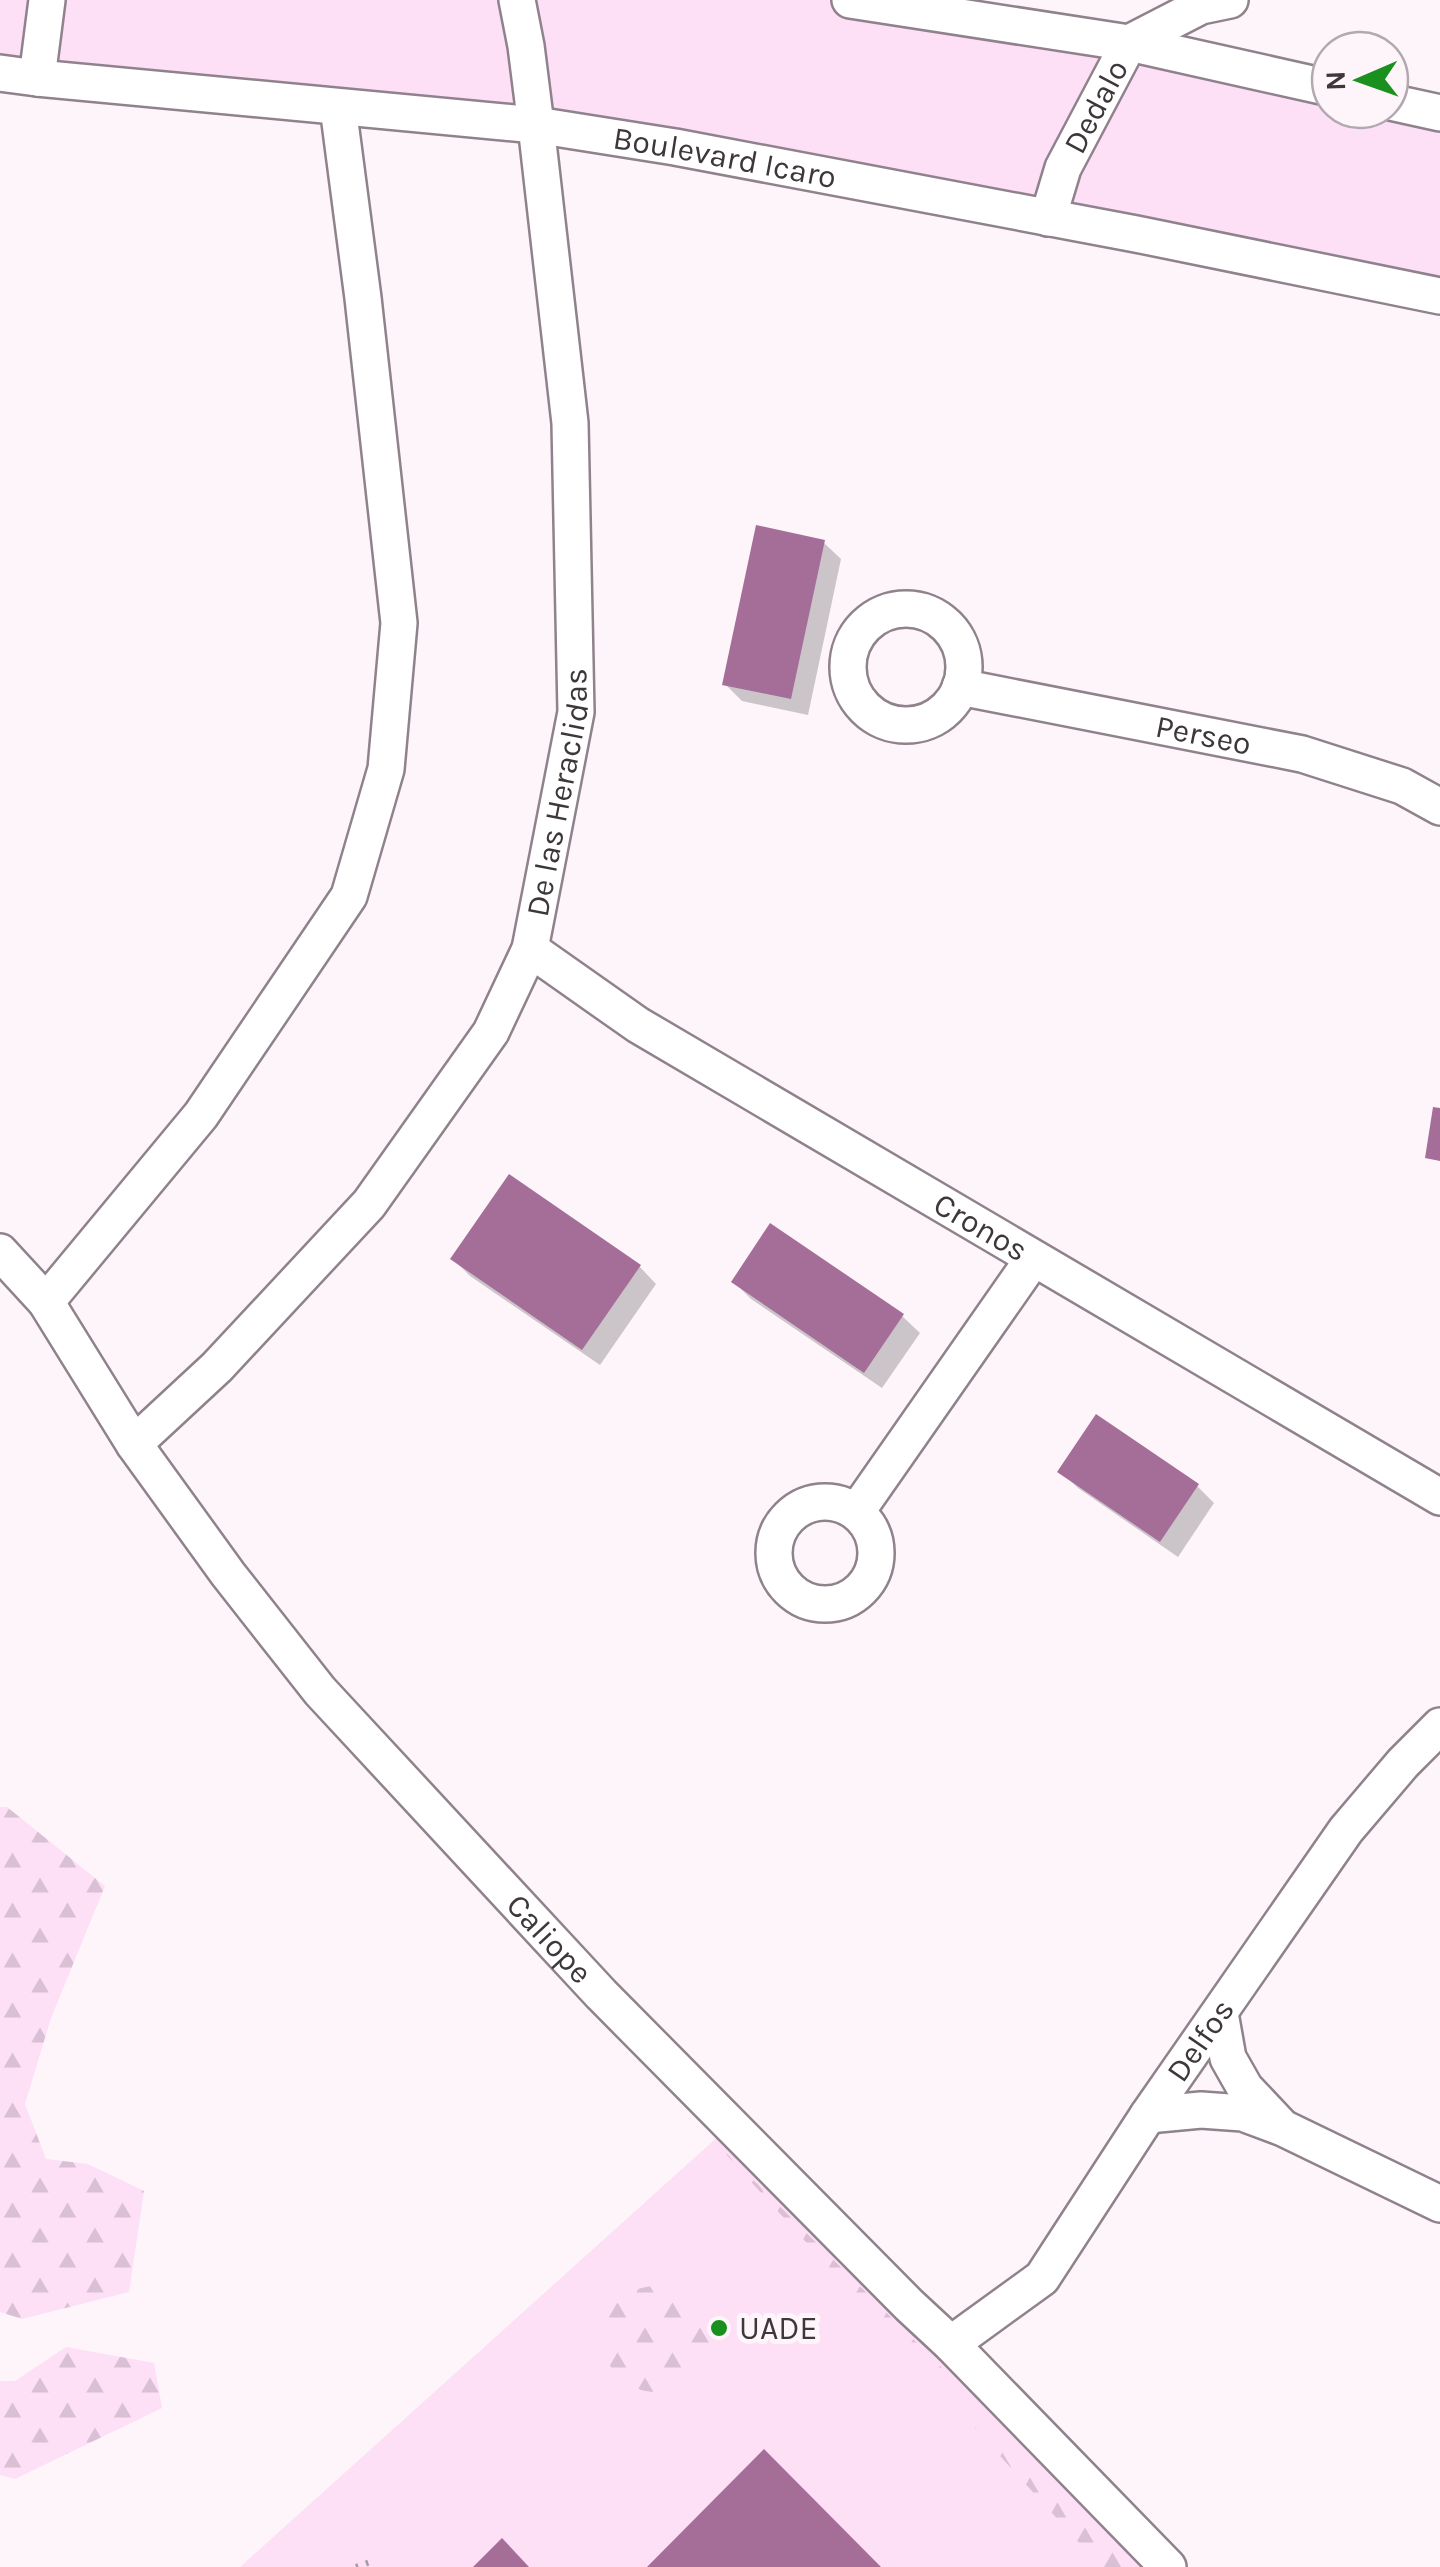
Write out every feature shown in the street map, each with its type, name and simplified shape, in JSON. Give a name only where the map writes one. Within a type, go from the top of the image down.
[{"type":"street","points":[[37,78],[47,0]]},
{"type":"street","name":"De las Heraclidas","points":[[134,1444],[217,1367],[369,1204],[492,1032],[530,949],[576,712],[570,424],[536,125],[517,0]]},
{"type":"street","points":[[850,0],[1129,42],[1310,83]]},
{"type":"street","name":"Dedalo","points":[[1048,218],[1064,168],[1129,42],[1201,6],[1230,0]]},
{"type":"street","name":"Boulevard Icaro","points":[[0,72],[536,125],[675,147],[1440,296]]},
{"type":"street","points":[[46,1302],[201,1115],[349,896],[386,769],[399,622],[338,106]]},
{"type":"street","points":[[1410,107],[1440,114]]},
{"type":"street","name":"Perseo","points":[[960,687],[1302,754],[1402,786],[1440,807]]},
{"type":"street","name":"Cronos","points":[[530,949],[638,1025],[1440,1497]]},
{"type":"street","name":"Caliope","points":[[0,1252],[46,1302],[134,1444],[228,1574],[320,1690],[601,1994],[1168,2567]]},
{"type":"street","points":[[857,1512],[1033,1259]]},
{"type":"street","name":"Delfos","points":[[951,2344],[1042,2278],[1148,2115],[1346,1830],[1440,1726]]},
{"type":"street","points":[[1220,2012],[1228,2058],[1245,2088],[1283,2128]]},
{"type":"street","points":[[1148,2115],[1201,2110],[1243,2113],[1283,2128],[1440,2204]]},
{"type":"path","points":[[356,2567],[373,2561]]},
{"type":"green space","points":[[0,0],[850,0],[1310,84],[1310,130],[1410,130],[1410,111],[1440,113],[1440,296],[536,125],[0,73]]},
{"type":"green space","points":[[0,1807],[7,1807],[105,1886],[51,2018],[25,2104],[46,2159],[88,2164],[144,2191],[129,2292],[22,2319],[0,2312]]},
{"type":"green space","name":"UADE","points":[[732,2124],[1165,2567],[240,2567]]},
{"type":"green space","points":[[714,2141],[1142,2567],[1101,2567]]},
{"type":"green space","points":[[656,2286],[676,2290],[693,2302],[705,2319],[709,2339],[705,2359],[693,2376],[676,2388],[656,2392],[636,2388],[619,2376],[607,2359],[603,2339],[607,2319],[619,2302],[636,2290]]},
{"type":"green space","points":[[66,2347],[154,2363],[162,2408],[15,2479],[0,2475],[0,2381],[15,2381]]},
{"type":"building","points":[[756,525],[825,540],[791,699],[722,685]]},
{"type":"building","points":[[1433,1107],[1440,1108],[1440,1161],[1425,1158]]},
{"type":"building","points":[[509,1174],[641,1265],[582,1350],[450,1259]]},
{"type":"building","points":[[770,1223],[904,1314],[864,1373],[731,1282]]},
{"type":"building","points":[[1096,1414],[1199,1484],[1160,1542],[1057,1472]]},
{"type":"building","points":[[764,2449],[881,2567],[647,2567]]},
{"type":"building","points":[[502,2538],[529,2567],[473,2567]]},
{"type":"place","name":"UADE","points":[[719,2328]]}]
